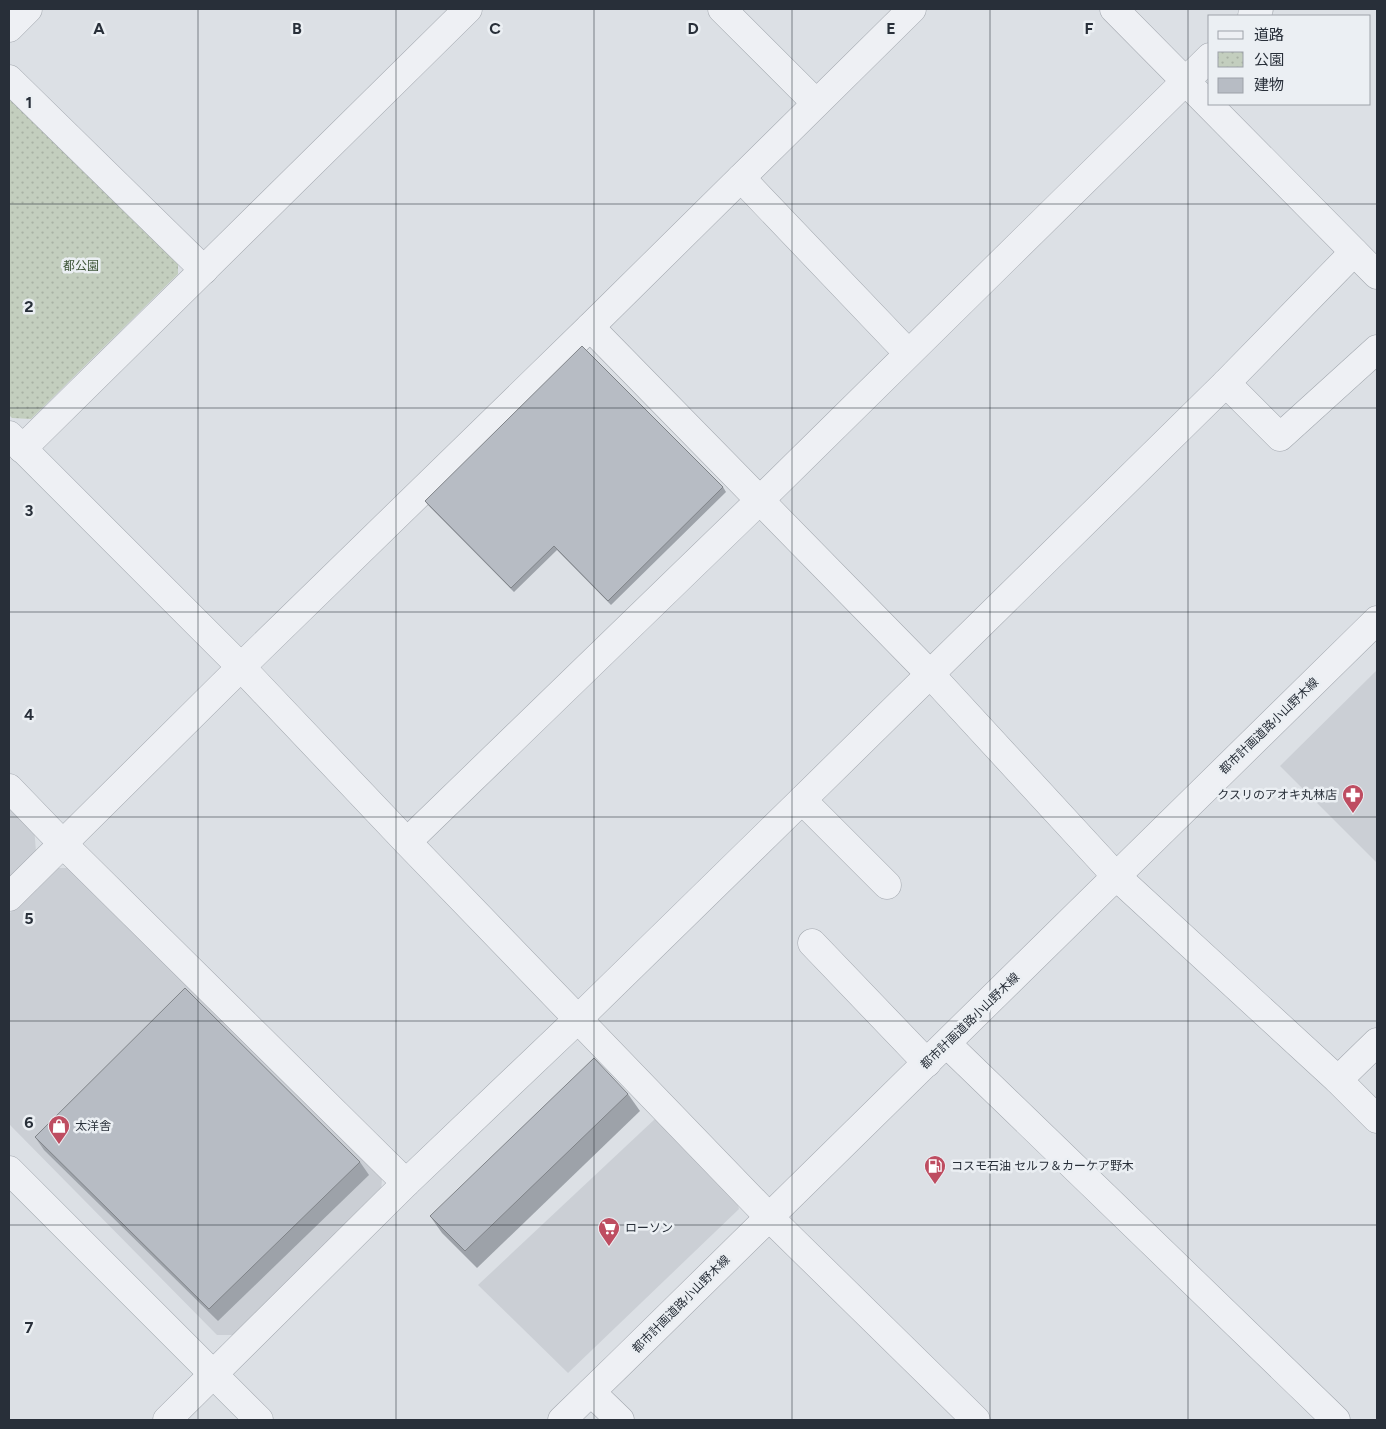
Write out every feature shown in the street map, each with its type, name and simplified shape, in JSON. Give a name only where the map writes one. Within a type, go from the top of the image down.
[{"type":"street","points":[[468,9],[204,270],[16,442],[241,667],[768,1218],[976,1420]]},
{"type":"street","points":[[722,9],[816,103]]},
{"type":"street","points":[[9,897],[912,9]]},
{"type":"street","points":[[1114,9],[1208,104]]},
{"type":"street","points":[[407,842],[759,501],[1208,59]]},
{"type":"street","points":[[9,80],[204,270]]},
{"type":"street","points":[[1209,105],[1377,275]]},
{"type":"street","points":[[741,178],[908,353]]},
{"type":"street","points":[[167,1420],[406,1183],[577,1020],[802,800],[1226,382],[1354,252]]},
{"type":"street","points":[[590,327],[930,674],[1116,876],[1338,1080],[1377,1119]]},
{"type":"street","points":[[1226,382],[1280,437],[1377,349]]},
{"type":"street","name":"都市計画道路小山野木線","points":[[562,1420],[1377,620]]},
{"type":"street","points":[[9,788],[63,844],[406,1183]]},
{"type":"street","points":[[802,800],[887,884]]},
{"type":"street","points":[[812,943],[927,1063]]},
{"type":"street","points":[[1338,1080],[1377,1042]]},
{"type":"street","points":[[947,1044],[1336,1420]]},
{"type":"street","points":[[9,1170],[259,1420]]},
{"type":"street","points":[[591,1392],[620,1420]]},
{"type":"shaded area","name":"クスリのアオキ丸林店","points":[[1377,670],[1377,863],[1280,766]]},
{"type":"shaded area","points":[[9,801],[34,826],[36,852],[9,878]]},
{"type":"shaded area","points":[[56,868],[73,868],[382,1178],[381,1194],[235,1335],[217,1335],[9,1124],[9,914]]},
{"type":"shaded area","name":"ローソン","points":[[656,1118],[735,1192],[739,1209],[568,1373],[478,1285]]},
{"type":"green space","name":"都公園","points":[[9,93],[178,260],[178,274],[31,419],[12,418],[9,415]]},
{"type":"building","points":[[582,346],[723,487],[608,601],[554,546],[511,588],[425,501]]},
{"type":"building","points":[[185,988],[360,1162],[209,1309],[35,1137]]},
{"type":"building","points":[[594,1058],[628,1094],[465,1251],[430,1216]]},
{"type":"place","name":"クスリのアオキ丸林店","points":[[1353,814]]},
{"type":"place","name":"太洋舎","points":[[59,1145]]},
{"type":"place","name":"コスモ石油 セルフ＆カーケア野木","points":[[935,1185]]},
{"type":"place","name":"ローソン","points":[[609,1247]]}]
